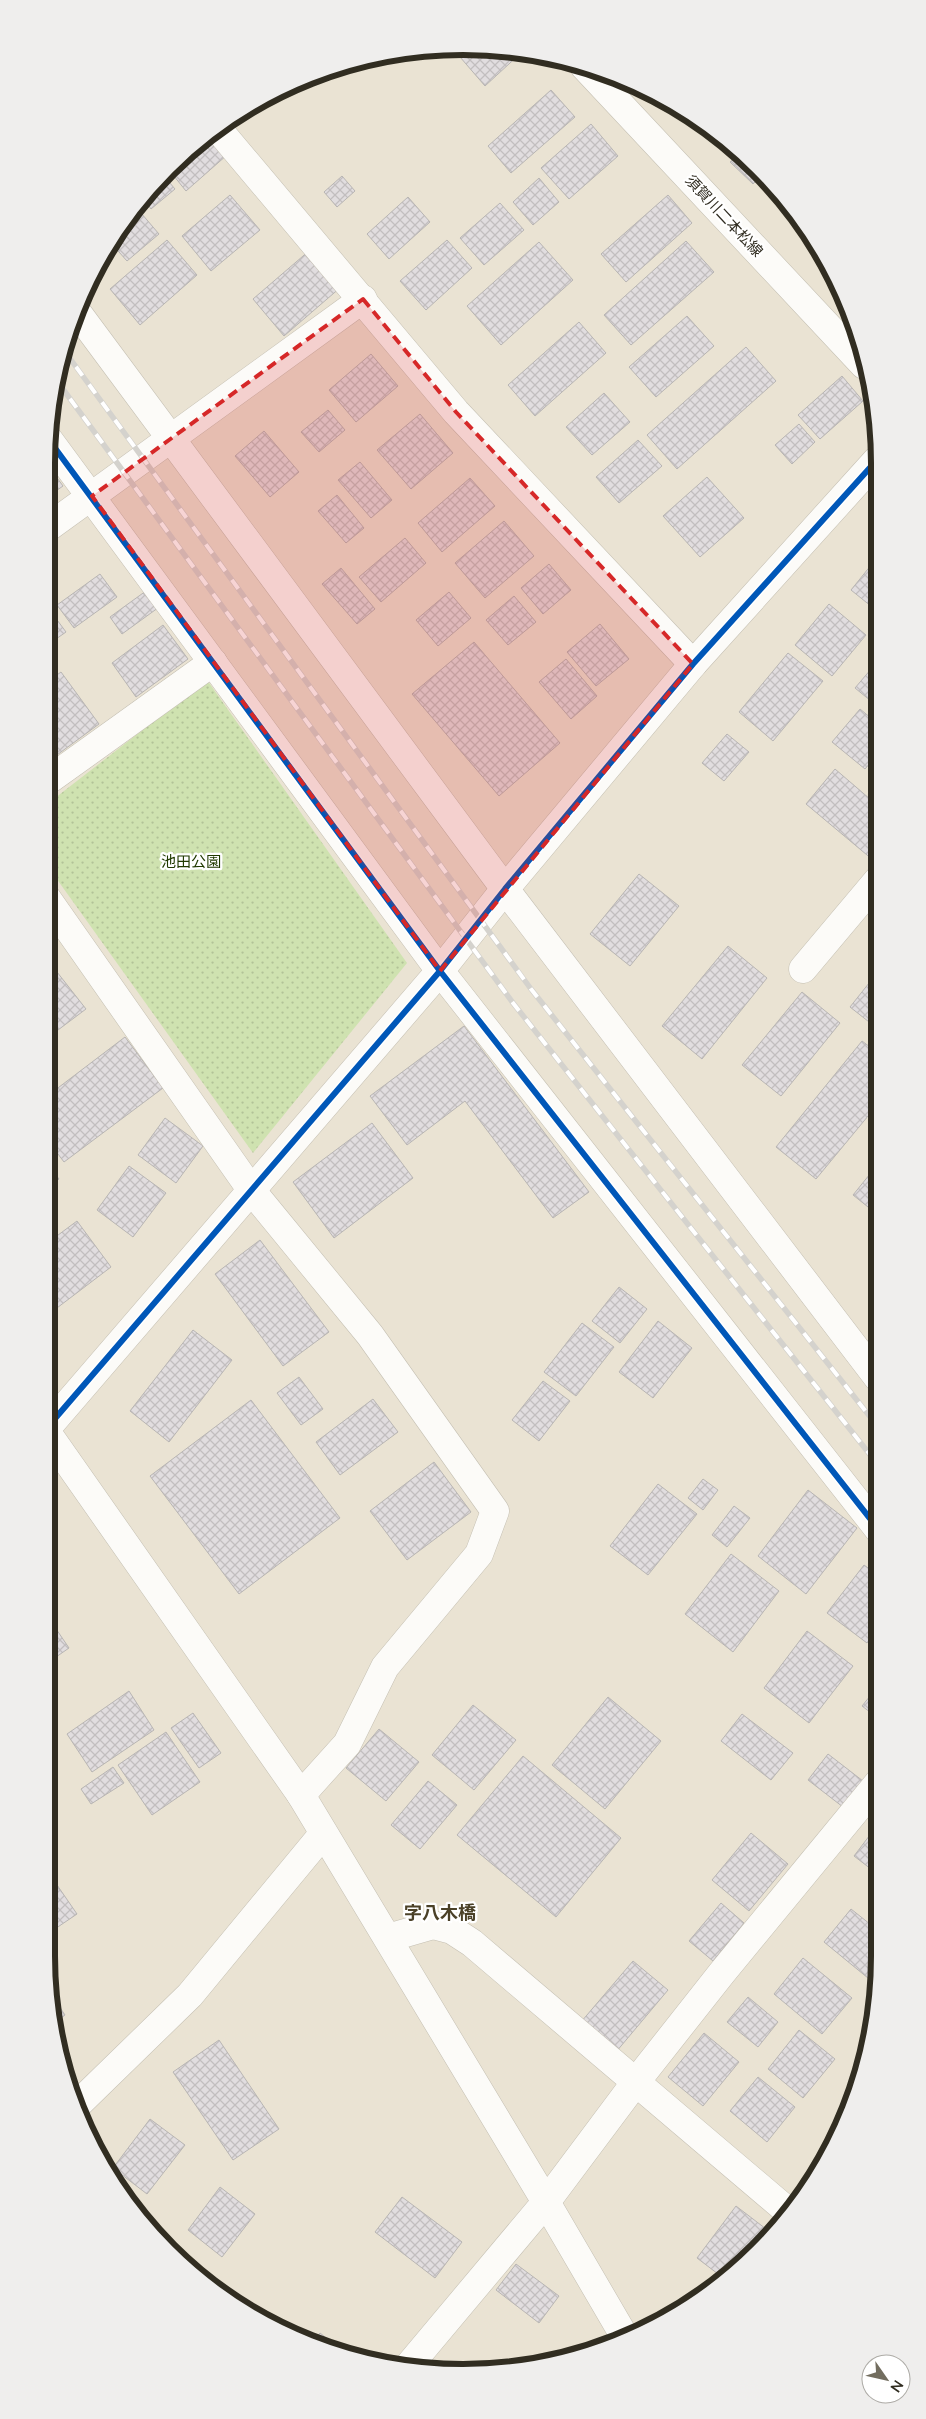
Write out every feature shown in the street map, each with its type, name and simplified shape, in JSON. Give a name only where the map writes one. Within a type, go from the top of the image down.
[{"type":"street","name":"須賀川二本松線","points":[[594,77],[857,358]]},
{"type":"street","points":[[222,134],[456,412],[693,664]]},
{"type":"street","points":[[55,523],[363,300]]},
{"type":"street","points":[[82,319],[505,889],[871,1369]]},
{"type":"street","points":[[56,449],[440,971],[871,1520]]},
{"type":"street","points":[[55,1420],[440,971],[505,889],[693,664],[871,467]]},
{"type":"street","points":[[55,776],[213,662]]},
{"type":"street","points":[[804,969],[871,888]]},
{"type":"street","points":[[55,910],[252,1191],[370,1335],[495,1511],[479,1554],[385,1667],[347,1744],[301,1795]]},
{"type":"street","points":[[55,1443],[301,1795],[546,2202],[622,2332]]},
{"type":"street","points":[[413,2361],[546,2202],[635,2083],[721,1974],[871,1792]]},
{"type":"street","points":[[82,2100],[190,1995],[323,1834]]},
{"type":"street","points":[[388,1938],[433,1925],[452,1930],[472,1943],[784,2208]]},
{"type":"highlighted area","points":[[363,299],[456,412],[693,664],[440,971],[92,496]]},
{"type":"green space","name":"池田公園","points":[[207,680],[407,963],[253,1153],[55,877],[55,798]]},
{"type":"building","points":[[463,55],[516,58],[485,86],[460,57]]},
{"type":"building","points":[[551,90],[575,117],[511,173],[488,146]]},
{"type":"building","points":[[591,124],[618,156],[569,199],[541,168]]},
{"type":"building","points":[[214,140],[227,155],[186,191],[174,176]]},
{"type":"building","points":[[734,158],[756,180],[753,184],[730,162]]},
{"type":"building","points":[[342,176],[355,191],[337,207],[324,192]]},
{"type":"building","points":[[539,178],[559,202],[533,225],[513,202]]},
{"type":"building","points":[[169,181],[175,189],[151,209],[148,204]]},
{"type":"building","points":[[230,195],[260,230],[211,271],[182,236]]},
{"type":"building","points":[[668,195],[692,223],[626,282],[601,254]]},
{"type":"building","points":[[408,197],[430,222],[389,259],[367,234]]},
{"type":"building","points":[[500,203],[524,230],[484,265],[460,238]]},
{"type":"building","points":[[141,213],[159,234],[127,261],[116,249]]},
{"type":"building","points":[[167,240],[197,275],[140,325],[110,289]]},
{"type":"building","points":[[447,240],[472,268],[426,310],[400,281]]},
{"type":"building","points":[[686,241],[714,272],[631,345],[604,315]]},
{"type":"building","points":[[539,242],[573,280],[501,345],[467,306]]},
{"type":"building","points":[[310,250],[341,287],[284,336],[253,299]]},
{"type":"building","points":[[687,316],[714,346],[656,397],[629,367]]},
{"type":"building","points":[[579,322],[606,353],[535,416],[508,385]]},
{"type":"building","points":[[746,347],[776,381],[677,469],[647,435]]},
{"type":"building","points":[[371,354],[398,386],[356,422],[329,390]]},
{"type":"building","points":[[842,376],[863,401],[820,439],[798,415]]},
{"type":"building","points":[[604,393],[630,422],[592,455],[566,427]]},
{"type":"building","points":[[328,410],[345,430],[319,452],[301,432]]},
{"type":"building","points":[[420,414],[453,453],[411,489],[377,450]]},
{"type":"building","points":[[799,424],[815,442],[792,464],[775,445]]},
{"type":"building","points":[[264,431],[299,472],[270,497],[235,456]]},
{"type":"building","points":[[638,440],[662,466],[619,503],[596,477]]},
{"type":"building","points":[[360,462],[392,500],[371,518],[338,480]]},
{"type":"building","points":[[55,475],[63,486],[55,492]]},
{"type":"building","points":[[707,477],[744,518],[700,557],[663,516]]},
{"type":"building","points":[[470,478],[495,506],[442,552],[418,523]]},
{"type":"building","points":[[337,495],[364,528],[346,543],[318,511]]},
{"type":"building","points":[[504,521],[534,556],[485,598],[455,563]]},
{"type":"building","points":[[405,538],[426,563],[381,602],[359,577]]},
{"type":"building","points":[[549,564],[571,590],[543,614],[521,588]]},
{"type":"building","points":[[871,565],[871,606],[851,590]]},
{"type":"building","points":[[341,568],[375,609],[357,624],[322,584]]},
{"type":"building","points":[[100,574],[117,597],[74,628],[57,605]]},
{"type":"building","points":[[150,588],[162,605],[122,634],[110,617]]},
{"type":"building","points":[[449,592],[471,618],[438,646],[416,620]]},
{"type":"building","points":[[514,596],[536,622],[508,645],[486,620]]},
{"type":"building","points":[[829,604],[866,635],[832,676],[795,645]]},
{"type":"building","points":[[55,617],[66,632],[55,640]]},
{"type":"building","points":[[600,624],[629,659],[596,686],[567,652]]},
{"type":"building","points":[[163,625],[188,659],[136,697],[112,663]]},
{"type":"building","points":[[474,642],[560,743],[499,796],[412,694]]},
{"type":"building","points":[[788,653],[823,681],[773,741],[739,712]]},
{"type":"building","points":[[566,659],[597,696],[571,719],[539,682]]},
{"type":"building","points":[[871,669],[871,701],[855,688]]},
{"type":"building","points":[[61,672],[99,724],[55,756],[55,676]]},
{"type":"building","points":[[860,709],[871,718],[871,762],[865,769],[832,742]]},
{"type":"building","points":[[727,734],[749,752],[724,781],[702,763]]},
{"type":"building","points":[[835,769],[871,800],[871,858],[806,804]]},
{"type":"building","points":[[639,874],[679,906],[630,966],[590,934]]},
{"type":"building","points":[[728,946],[767,978],[702,1059],[662,1026]]},
{"type":"building","points":[[57,972],[86,1009],[55,1032],[55,973]]},
{"type":"building","points":[[871,981],[871,1024],[850,1007]]},
{"type":"building","points":[[802,992],[840,1023],[781,1096],[742,1065]]},
{"type":"building","points":[[464,1026],[589,1192],[553,1218],[465,1101],[407,1145],[370,1096]]},
{"type":"building","points":[[125,1037],[163,1088],[64,1162],[55,1150],[55,1090]]},
{"type":"building","points":[[862,1041],[871,1048],[871,1112],[816,1179],[776,1147]]},
{"type":"building","points":[[165,1118],[203,1146],[176,1183],[138,1155]]},
{"type":"building","points":[[372,1123],[413,1178],[334,1238],[293,1182]]},
{"type":"building","points":[[129,1166],[166,1193],[133,1237],[97,1210]]},
{"type":"building","points":[[871,1173],[871,1209],[853,1195]]},
{"type":"building","points":[[55,1174],[59,1179],[55,1182]]},
{"type":"building","points":[[77,1221],[111,1267],[55,1309],[55,1237]]},
{"type":"building","points":[[260,1240],[329,1332],[283,1366],[215,1274]]},
{"type":"building","points":[[619,1287],[647,1309],[620,1343],[592,1321]]},
{"type":"building","points":[[658,1321],[692,1348],[653,1398],[619,1372]]},
{"type":"building","points":[[582,1323],[614,1347],[576,1396],[544,1372]]},
{"type":"building","points":[[193,1330],[232,1360],[169,1442],[130,1411]]},
{"type":"building","points":[[299,1377],[323,1409],[301,1425],[277,1393]]},
{"type":"building","points":[[543,1381],[570,1401],[539,1441],[512,1420]]},
{"type":"building","points":[[373,1399],[398,1432],[340,1475],[316,1442]]},
{"type":"building","points":[[251,1400],[340,1518],[239,1594],[150,1476]]},
{"type":"building","points":[[434,1462],[471,1512],[407,1560],[370,1511]]},
{"type":"building","points":[[703,1479],[718,1490],[703,1510],[688,1498]]},
{"type":"building","points":[[658,1484],[697,1514],[648,1575],[610,1546]]},
{"type":"building","points":[[808,1490],[857,1528],[806,1594],[758,1556]]},
{"type":"building","points":[[734,1506],[750,1518],[727,1547],[712,1535]]},
{"type":"building","points":[[731,1554],[779,1591],[733,1652],[685,1614]]},
{"type":"building","points":[[864,1565],[871,1570],[871,1638],[867,1643],[827,1613]]},
{"type":"building","points":[[55,1627],[69,1648],[55,1658]]},
{"type":"building","points":[[807,1631],[853,1666],[809,1723],[764,1688]]},
{"type":"building","points":[[129,1691],[154,1730],[92,1772],[67,1734]]},
{"type":"building","points":[[871,1695],[871,1713],[862,1706]]},
{"type":"building","points":[[608,1697],[661,1741],[605,1809],[552,1765]]},
{"type":"building","points":[[473,1705],[516,1740],[474,1790],[432,1755]]},
{"type":"building","points":[[193,1713],[221,1753],[199,1768],[171,1728]]},
{"type":"building","points":[[742,1714],[793,1753],[771,1780],[721,1741]]},
{"type":"building","points":[[379,1729],[419,1762],[386,1801],[346,1768]]},
{"type":"building","points":[[166,1732],[200,1782],[152,1815],[118,1765]]},
{"type":"building","points":[[828,1754],[863,1781],[843,1807],[808,1780]]},
{"type":"building","points":[[523,1756],[621,1838],[556,1917],[457,1835]]},
{"type":"building","points":[[113,1767],[124,1783],[91,1804],[81,1789]]},
{"type":"building","points":[[428,1781],[457,1805],[420,1849],[391,1825]]},
{"type":"building","points":[[751,1833],[788,1864],[749,1911],[712,1880]]},
{"type":"building","points":[[871,1834],[871,1869],[854,1856]]},
{"type":"building","points":[[55,1882],[77,1914],[55,1929]]},
{"type":"building","points":[[721,1903],[744,1923],[713,1961],[689,1941]]},
{"type":"building","points":[[851,1909],[871,1925],[870,1980],[824,1942]]},
{"type":"building","points":[[803,1958],[852,1998],[822,2034],[774,1994]]},
{"type":"building","points":[[633,1961],[668,1990],[616,2052],[581,2022]]},
{"type":"building","points":[[748,1997],[778,2022],[758,2047],[727,2022]]},
{"type":"building","points":[[58,2004],[65,2015],[60,2019]]},
{"type":"building","points":[[799,2030],[835,2059],[803,2098],[768,2069]]},
{"type":"building","points":[[704,2033],[739,2062],[703,2106],[668,2077]]},
{"type":"building","points":[[219,2040],[279,2129],[233,2160],[173,2072]]},
{"type":"building","points":[[758,2077],[795,2107],[767,2142],[730,2111]]},
{"type":"building","points":[[150,2119],[185,2145],[147,2194],[116,2171],[114,2167]]},
{"type":"building","points":[[220,2187],[255,2214],[222,2257],[188,2230]]},
{"type":"building","points":[[402,2197],[462,2242],[435,2278],[375,2232]]},
{"type":"building","points":[[736,2206],[766,2229],[718,2274],[697,2258]]},
{"type":"building","points":[[516,2264],[559,2296],[539,2323],[496,2290]]},
{"type":"building","points":[[320,2333],[331,2342],[317,2337]]},
{"type":"railway","points":[[69,357],[531,989],[871,1418]]},
{"type":"railway","points":[[62,388],[513,1003],[871,1456]]},
{"type":"cycle path","points":[[56,449],[440,971],[871,1520]]},
{"type":"cycle path","points":[[55,1419],[440,971],[505,889],[693,664],[871,467]]},
{"type":"district","name":"字八木橋","points":[[440,1913]]}]
